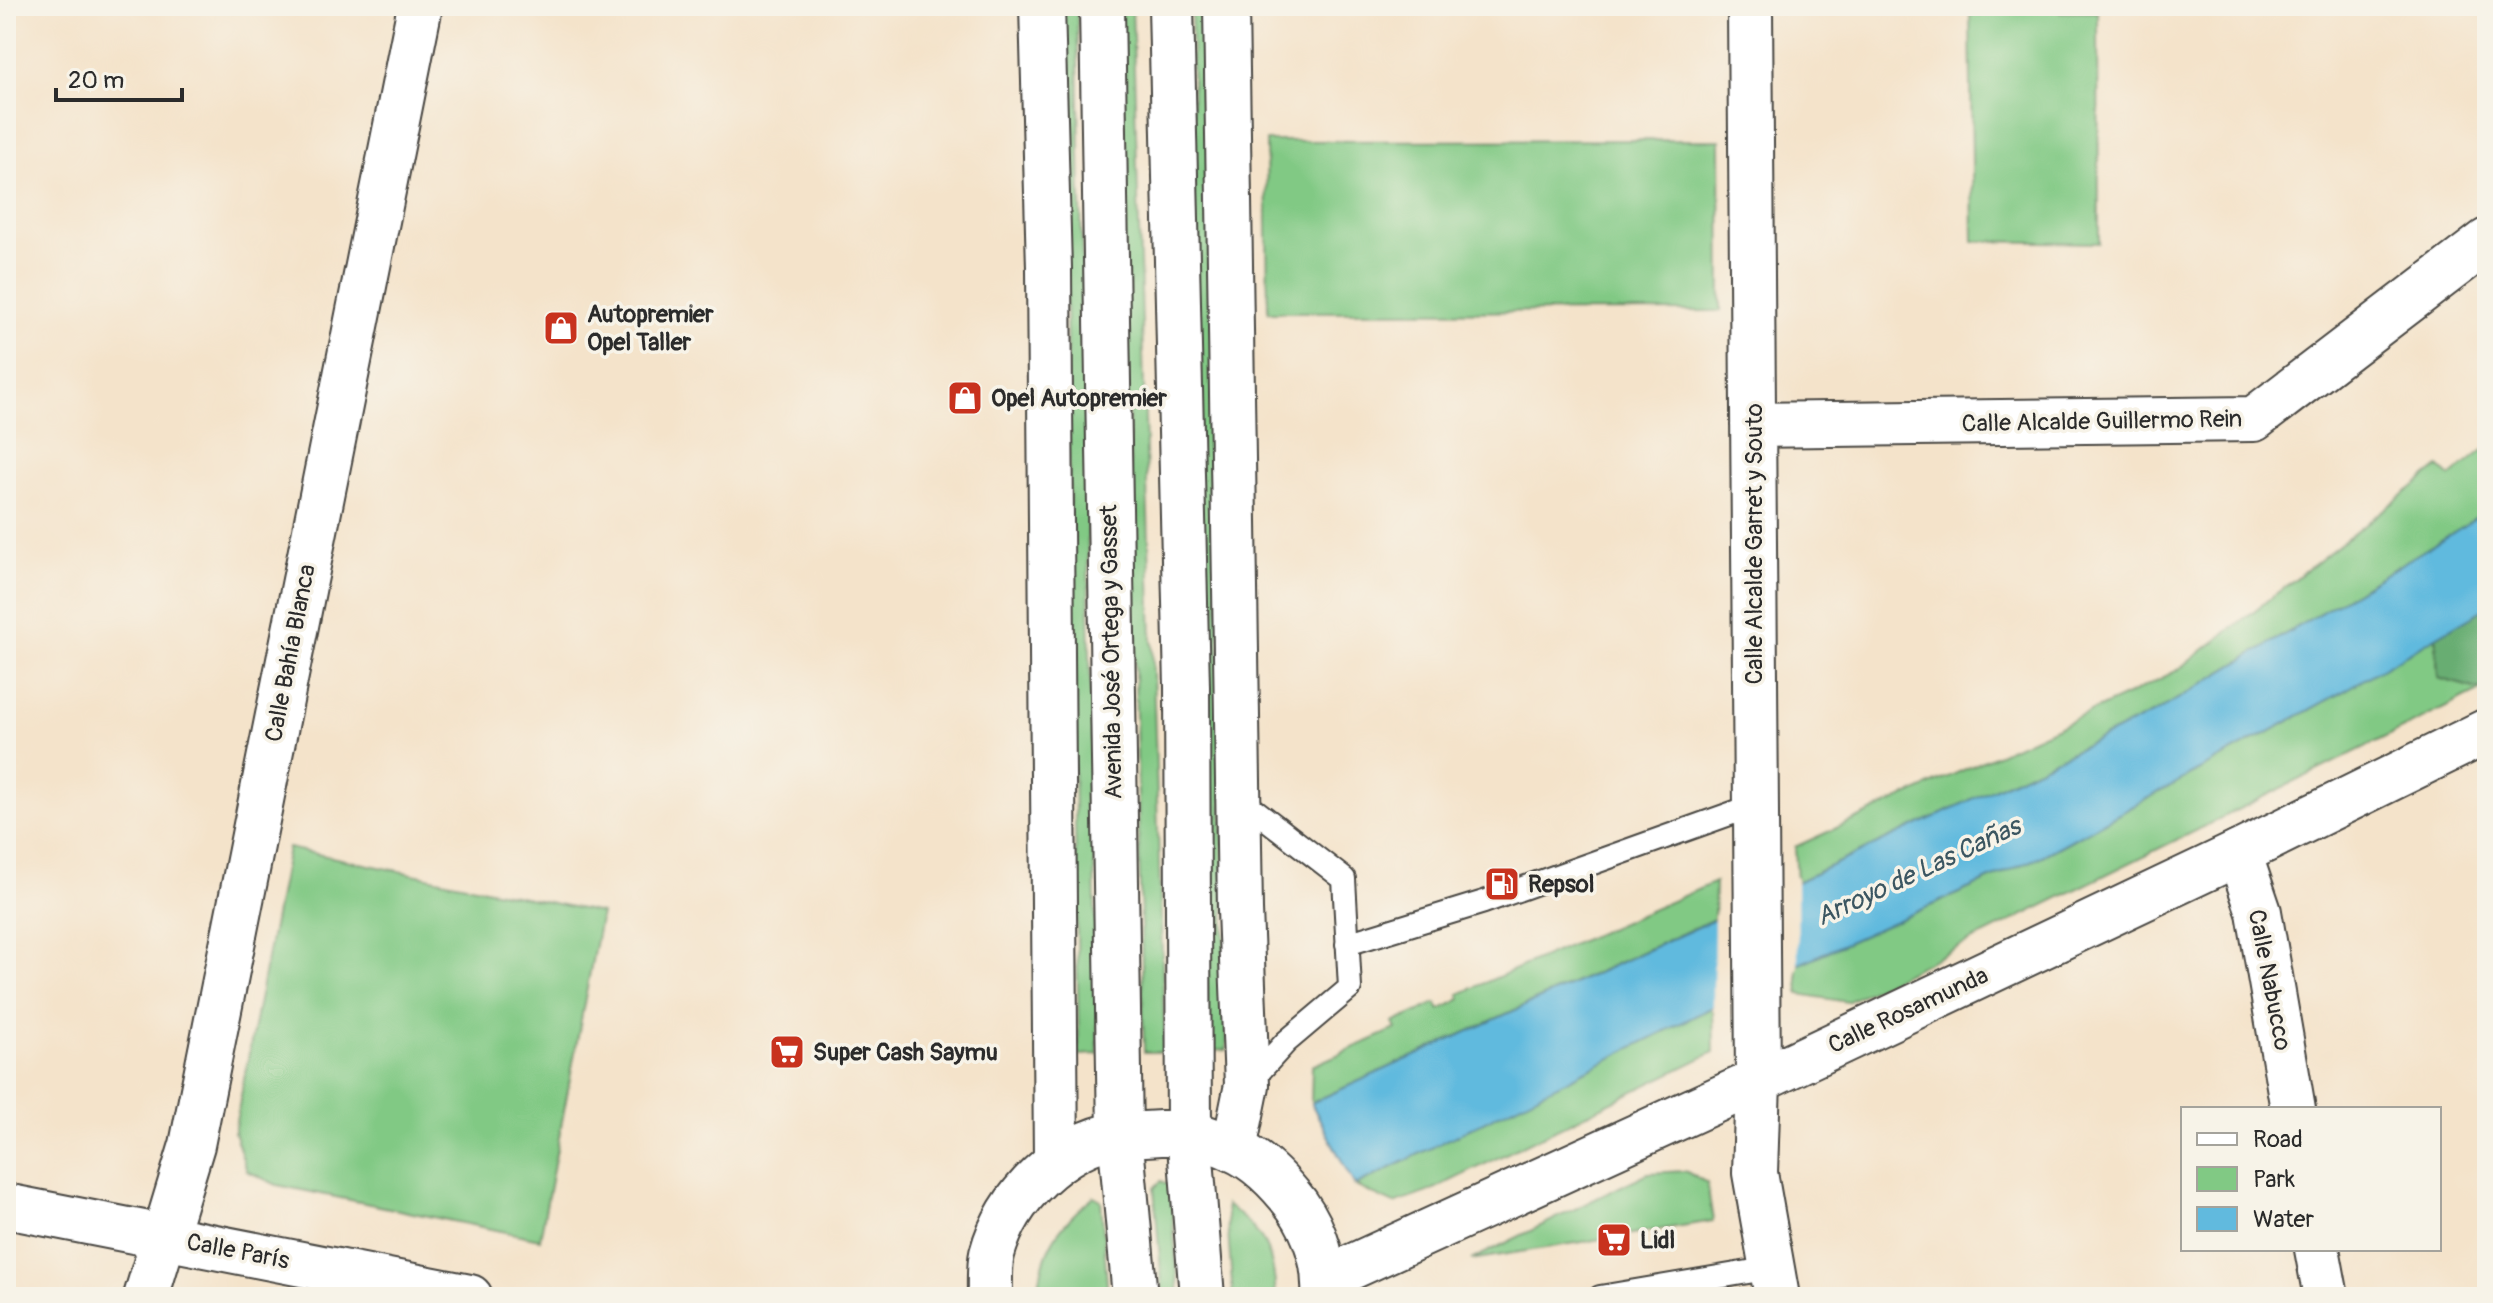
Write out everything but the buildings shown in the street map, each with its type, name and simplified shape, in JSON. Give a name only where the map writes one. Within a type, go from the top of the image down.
[{"type":"street","name":"Calle Bahía Blanca","points":[[146,1297],[192,1145],[420,6]]},
{"type":"street","points":[[1042,6],[1049,285],[1056,1162]]},
{"type":"street","name":"Avenida José Ortega y Gasset","points":[[1102,6],[1120,1134],[1135,1297]]},
{"type":"street","points":[[1171,6],[1187,687],[1189,1133],[1202,1297]]},
{"type":"street","points":[[1226,6],[1240,910],[1247,1085],[1234,1149]]},
{"type":"street","name":"Calle Alcalde Garret y Souto","points":[[1750,6],[1758,1081],[1755,1173],[1774,1283]]},
{"type":"street","name":"Calle Alcalde Guillermo Rein","points":[[1753,425],[2254,419],[2487,241]]},
{"type":"street","name":"Calle Rosamunda","points":[[1325,1288],[2239,853],[2487,731]]},
{"type":"street","name":"Calle Nabucco","points":[[2239,853],[2259,912],[2293,1107]]},
{"type":"street","points":[[967,1297],[991,1276],[1006,1221],[1026,1189],[1056,1162],[1086,1145],[1120,1134],[1189,1133],[1234,1149],[1270,1174],[1305,1217],[1318,1247],[1325,1288]]},
{"type":"street","name":"Calle París","points":[[6,1206],[165,1236],[345,1285],[470,1297]]},
{"type":"street","points":[[2317,1251],[2326,1297]]},
{"type":"lane","points":[[1238,798],[1344,879],[1350,988],[1286,1042],[1247,1085]]},
{"type":"lane","points":[[1347,944],[1484,902],[1755,805]]},
{"type":"lane","points":[[1600,1297],[1774,1283]]},
{"type":"green space","points":[[1061,6],[1077,6],[1098,1054],[1079,1055]]},
{"type":"green space","points":[[1119,6],[1132,6],[1165,1052],[1144,1052]]},
{"type":"green space","points":[[1191,6],[1207,6],[1227,1050],[1208,1051]]},
{"type":"green space","points":[[1970,6],[2059,6],[2060,12],[2098,12],[2099,243],[1973,241]]},
{"type":"green space","points":[[1720,140],[1721,311],[1268,312],[1266,141]]},
{"type":"green space","points":[[2487,447],[2487,510],[2451,534],[2156,712],[1797,882],[1795,847],[2178,670],[2439,467],[2450,477]]},
{"type":"green space","points":[[2487,607],[2487,687],[2481,690],[2438,678],[2436,637]]},
{"type":"green space","points":[[2436,637],[2438,678],[2481,690],[1847,1002],[1799,994],[1797,965],[2042,856],[2344,691]]},
{"type":"green space","points":[[288,848],[601,913],[540,1239],[277,1185],[247,1171],[234,1132]]},
{"type":"green space","points":[[1715,882],[1714,919],[1311,1103],[1312,1066],[1396,1029],[1393,1023],[1436,1003],[1440,1010],[1461,999],[1459,994]]},
{"type":"green space","points":[[1713,1007],[1714,1052],[1428,1192],[1394,1204],[1355,1186]]},
{"type":"green space","points":[[1685,1171],[1707,1183],[1713,1221],[1471,1260],[1648,1173]]},
{"type":"green space","points":[[1161,1181],[1170,1185],[1179,1297],[1163,1297],[1154,1188]]},
{"type":"green space","points":[[1094,1196],[1101,1200],[1108,1297],[1038,1297],[1043,1265],[1054,1240],[1070,1218]]},
{"type":"green space","points":[[1226,1205],[1258,1233],[1264,1244],[1273,1267],[1276,1297],[1233,1297]]},
{"type":"water","name":"Arroyo de Las Cañas","points":[[2487,510],[2487,607],[2344,691],[2042,856],[1797,965],[1355,1186],[1311,1103],[1797,882],[2156,712]]},
{"type":"pier","points":[[1797,877],[1798,969],[1713,1011],[1714,915]]},
{"type":"place","name":"Autopremier Opel Taller","points":[[561,328]]},
{"type":"place","name":"Opel Autopremier","points":[[965,398]]},
{"type":"place","name":"Repsol","points":[[1502,884]]},
{"type":"place","name":"Super Cash Saymu","points":[[787,1052]]},
{"type":"place","name":"Lidl","points":[[1614,1240]]}]
